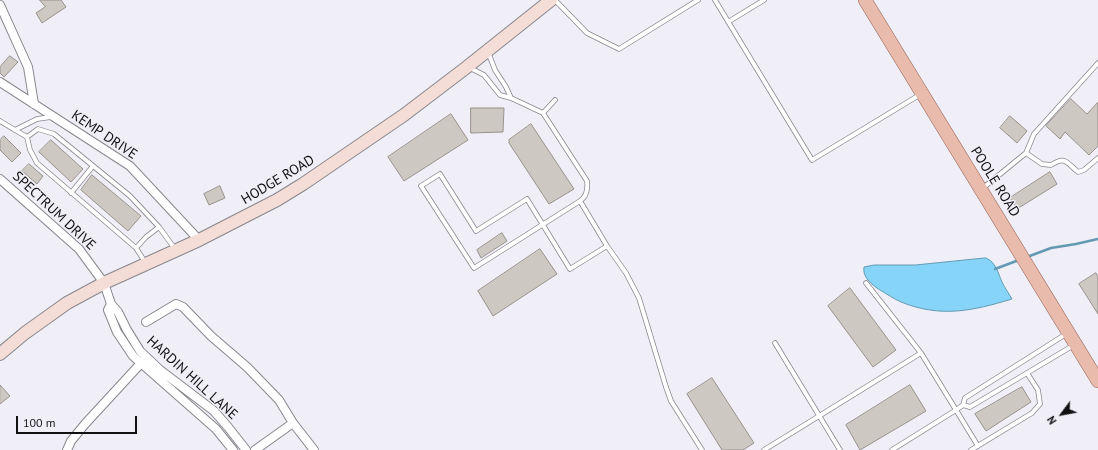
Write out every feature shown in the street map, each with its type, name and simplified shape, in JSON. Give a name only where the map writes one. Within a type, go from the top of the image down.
[{"type":"main road","name":"HODGE ROAD","points":[[0,354],[25,333],[67,303],[104,283],[199,240],[280,198],[303,184],[404,115],[468,67],[551,0]]},
{"type":"main road","name":"POOLE ROAD","points":[[866,0],[1098,381]]},
{"type":"street","points":[[0,5],[28,67],[34,104]]},
{"type":"street","name":"KEMP DRIVE","points":[[0,82],[130,166],[199,240]]},
{"type":"street","name":"SPECTRUM DRIVE","points":[[0,179],[79,249],[104,283]]},
{"type":"street","name":"HARDIN HILL LANE","points":[[104,283],[111,304],[118,312],[140,351],[160,370],[214,411],[246,450]]},
{"type":"street","name":"HARDIN HILL LANE","points":[[111,304],[108,310],[117,332],[133,356],[140,364],[216,429],[233,450]]},
{"type":"street","points":[[146,322],[176,304],[183,307],[211,336],[247,367],[279,400],[293,423],[314,450]]},
{"type":"street","points":[[67,450],[71,441],[85,424],[146,357]]},
{"type":"street","points":[[255,450],[293,423]]},
{"type":"lane","points":[[555,0],[587,33],[619,48],[698,0]]},
{"type":"lane","points":[[715,0],[812,160],[922,94]]},
{"type":"lane","points":[[728,22],[764,0]]},
{"type":"lane","points":[[488,50],[495,70],[511,98]]},
{"type":"lane","points":[[981,190],[1026,153],[1034,134],[1098,63]]},
{"type":"lane","points":[[468,67],[484,75],[500,95],[511,98],[543,113],[587,181],[587,188],[584,198],[580,201],[542,225],[474,268],[421,186],[440,174],[476,231],[527,199],[542,225],[570,269],[607,246]]},
{"type":"lane","points":[[543,113],[555,100]]},
{"type":"lane","points":[[15,130],[37,119],[54,116]]},
{"type":"lane","points":[[0,121],[27,137],[30,150],[37,163],[136,248],[146,264]]},
{"type":"lane","points":[[27,137],[38,129],[54,134],[130,196],[159,227],[175,250]]},
{"type":"lane","points":[[1026,153],[1042,164],[1051,165],[1060,160],[1064,160],[1078,172],[1084,170],[1098,158]]},
{"type":"lane","points":[[71,193],[93,166]]},
{"type":"lane","points":[[580,201],[607,246],[626,273],[639,298],[671,401],[702,450]]},
{"type":"lane","points":[[136,248],[146,237],[159,227]]},
{"type":"lane","points":[[866,283],[921,353],[978,446]]},
{"type":"lane","points":[[963,405],[970,407],[1027,373],[1072,338]]},
{"type":"lane","points":[[892,450],[956,410],[963,405],[965,398],[1072,338]]},
{"type":"lane","points":[[775,343],[840,450]]},
{"type":"lane","points":[[764,450],[921,353]]},
{"type":"lane","points":[[971,450],[1032,413],[1040,404],[1038,390],[1027,373]]},
{"type":"water","points":[[986,258],[994,265],[1012,299],[983,307],[956,311],[930,310],[901,302],[874,286],[866,277],[864,271],[864,267],[874,265],[915,265]]},
{"type":"building","points":[[40,0],[61,0],[66,7],[42,23],[36,13],[45,7]]},
{"type":"building","points":[[10,56],[18,62],[4,77],[0,73],[0,67]]},
{"type":"building","points":[[1071,99],[1087,114],[1098,102],[1098,146],[1089,155],[1065,132],[1060,139],[1046,126]]},
{"type":"building","points":[[471,108],[504,108],[503,132],[471,133]]},
{"type":"building","points":[[451,114],[468,140],[404,181],[388,157]]},
{"type":"building","points":[[1010,116],[1027,131],[1017,143],[1000,128]]},
{"type":"building","points":[[531,124],[574,189],[549,204],[509,143],[509,140]]},
{"type":"building","points":[[4,136],[21,153],[12,162],[0,150],[0,140]]},
{"type":"building","points":[[51,140],[83,169],[71,182],[39,152]]},
{"type":"building","points":[[29,164],[43,176],[37,184],[22,171]]},
{"type":"building","points":[[1050,172],[1057,184],[1017,209],[1010,198]]},
{"type":"building","points":[[92,175],[141,216],[128,231],[81,190]]},
{"type":"building","points":[[220,186],[225,198],[209,205],[204,194]]},
{"type":"building","points":[[502,233],[507,241],[481,258],[477,250]]},
{"type":"building","points":[[540,249],[557,274],[493,316],[478,291]]},
{"type":"building","points":[[1096,273],[1098,277],[1098,314],[1079,284]]},
{"type":"building","points":[[850,288],[896,350],[873,367],[828,306]]},
{"type":"building","points":[[712,378],[754,443],[743,450],[722,450],[687,394]]},
{"type":"building","points":[[0,385],[10,396],[0,404]]},
{"type":"building","points":[[910,385],[926,411],[860,450],[846,425]]},
{"type":"building","points":[[1022,387],[1031,402],[986,431],[975,414]]},
{"type":"waterway","points":[[1027,257],[1051,248],[1098,239]]},
{"type":"waterway","points":[[995,269],[1019,260]]}]
